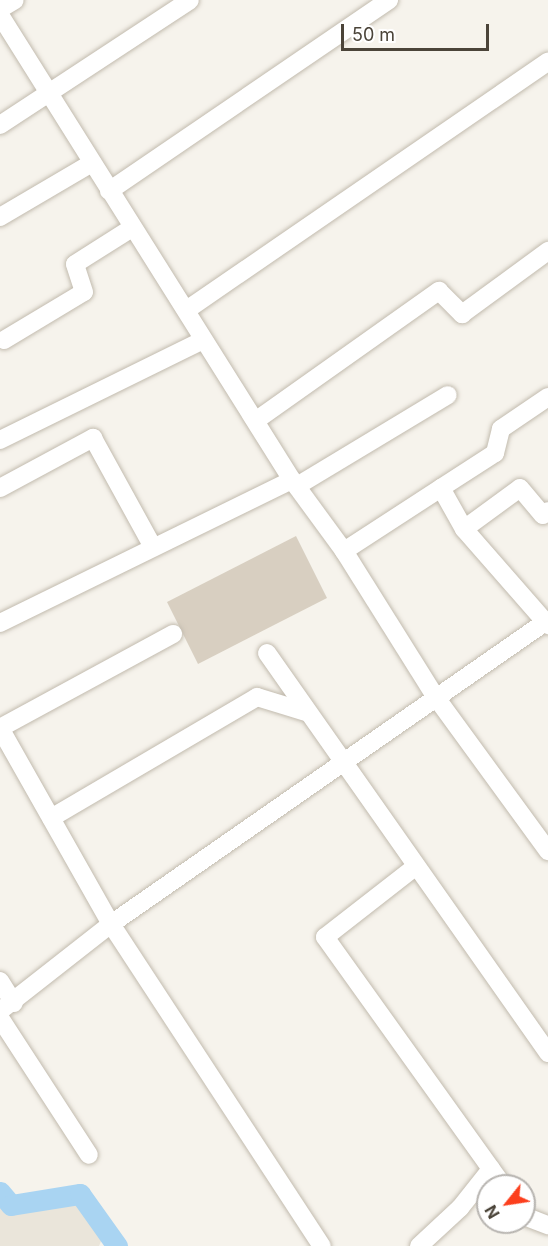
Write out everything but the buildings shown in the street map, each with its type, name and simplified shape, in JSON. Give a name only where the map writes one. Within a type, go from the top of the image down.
[{"type":"street","points":[[0,9],[15,0]]},
{"type":"street","points":[[0,124],[54,94],[190,0]]},
{"type":"street","points":[[109,191],[389,0]]},
{"type":"street","points":[[0,15],[54,94],[109,191],[188,309],[203,340],[258,418],[295,483],[344,551],[435,696],[548,851]]},
{"type":"street","points":[[188,309],[548,62]]},
{"type":"street","points":[[0,217],[92,163]]},
{"type":"street","points":[[1,339],[84,292],[75,264],[132,228]]},
{"type":"street","points":[[258,418],[439,291],[462,314],[548,251]]},
{"type":"street","points":[[0,440],[203,340]]},
{"type":"street","points":[[0,623],[153,547],[295,483],[448,395]]},
{"type":"street","points":[[344,551],[495,453],[501,429],[548,397]]},
{"type":"street","points":[[0,488],[93,438],[153,547]]},
{"type":"street","points":[[0,981],[7,1007],[111,924],[342,765],[435,696],[547,622],[464,529],[441,488]]},
{"type":"street","points":[[464,529],[520,488],[543,514],[548,511]]},
{"type":"street","points":[[173,634],[0,728],[111,924],[322,1246]]},
{"type":"street","points":[[267,653],[342,765],[548,1053]]},
{"type":"street","points":[[51,818],[257,697],[306,712]]},
{"type":"street","points":[[415,867],[326,937],[494,1174]]},
{"type":"street","points":[[0,1018],[89,1155]]},
{"type":"street","points":[[419,1246],[460,1208],[490,1169]]},
{"type":"shaded area","points":[[0,1198],[13,1211],[79,1203],[102,1239],[99,1246],[0,1246]]},
{"type":"waterway","points":[[0,1192],[11,1205],[80,1194],[117,1246]]}]
